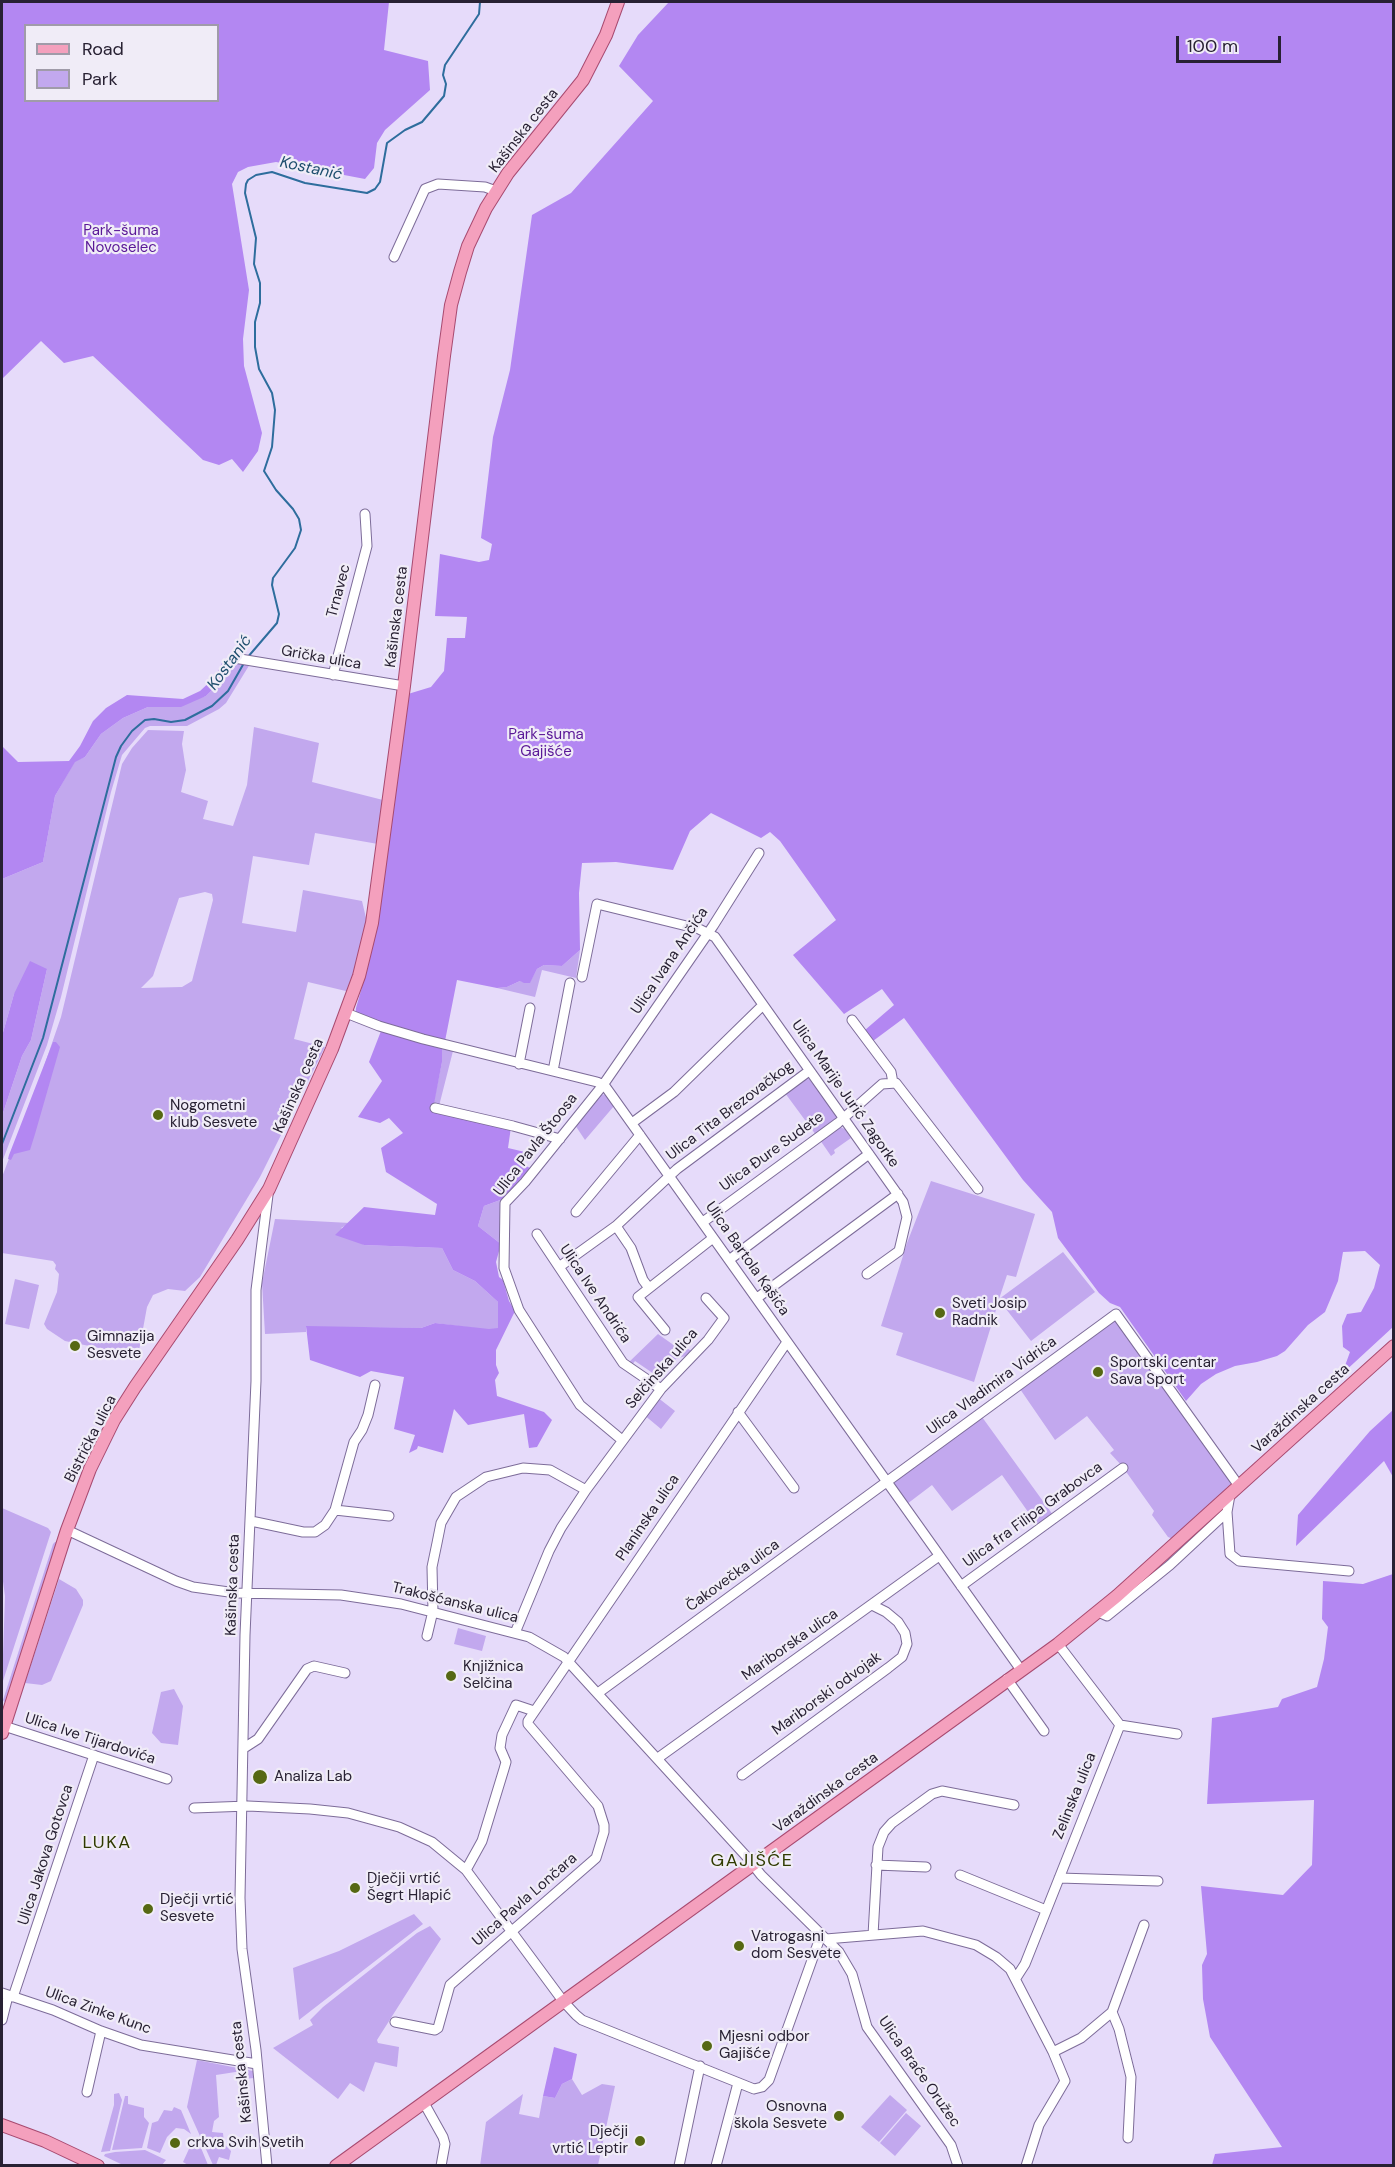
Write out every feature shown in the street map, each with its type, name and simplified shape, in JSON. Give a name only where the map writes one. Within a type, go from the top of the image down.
[{"type":"main road","name":"Kašinska cesta","points":[[268,1189],[332,1049],[359,976],[372,923],[451,305],[468,246],[496,191],[583,80],[593,63],[618,2]]},
{"type":"main road","name":"Bistrička ulica","points":[[3,1730],[67,1530],[90,1469],[114,1420],[237,1240],[268,1189]]},
{"type":"main road","name":"Varaždinska cesta","points":[[336,2166],[1058,1644],[1098,1612],[1394,1346]]},
{"type":"main road","points":[[2,2125],[33,2136],[98,2166]]},
{"type":"street","points":[[394,257],[425,189],[438,184],[485,187],[496,191]]},
{"type":"street","name":"Trnavec","points":[[333,675],[366,546],[365,514]]},
{"type":"street","name":"Grička ulica","points":[[236,659],[404,686]]},
{"type":"street","name":"Ulica Ivana Ančića","points":[[603,1085],[759,853]]},
{"type":"street","points":[[582,977],[597,904],[708,932]]},
{"type":"street","name":"Ulica Marije Jurić Zagorke","points":[[708,932],[714,937],[903,1202],[907,1217],[899,1251],[867,1274]]},
{"type":"street","points":[[552,1071],[570,983]]},
{"type":"street","points":[[632,1123],[674,1092],[763,1005]]},
{"type":"street","points":[[519,1064],[530,1008]]},
{"type":"street","points":[[345,1013],[390,1029],[603,1085]]},
{"type":"street","points":[[852,1020],[891,1072],[893,1083],[896,1083],[978,1189]]},
{"type":"street","name":"Ulica Tita Brezovačkog","points":[[559,1267],[615,1226],[677,1168],[809,1071]]},
{"type":"street","name":"Ulica Đure Sudete","points":[[703,1222],[843,1118],[882,1084],[893,1083]]},
{"type":"street","name":"Ulica Bartola Kašića","points":[[603,1085],[1021,1670]]},
{"type":"street","name":"Ulica Pavla Štoosa","points":[[603,1085],[505,1203],[504,1268],[519,1310],[580,1405],[622,1440]]},
{"type":"street","points":[[435,1108],[560,1139]]},
{"type":"street","points":[[576,1212],[640,1135]]},
{"type":"street","points":[[729,1260],[869,1154]]},
{"type":"street","name":"Kašinska cesta","points":[[267,2166],[242,1949],[240,1898],[257,1274],[268,1189]]},
{"type":"street","points":[[757,1298],[898,1194]]},
{"type":"street","points":[[615,1226],[631,1248],[643,1280],[649,1288]]},
{"type":"street","name":"Ulica Ive Andrića","points":[[537,1234],[623,1363],[661,1389]]},
{"type":"street","points":[[665,1330],[638,1297],[713,1238]]},
{"type":"street","name":"Selčinska ulica","points":[[515,1633],[561,1528],[586,1490],[661,1389],[708,1340],[724,1318],[706,1298]]},
{"type":"street","name":"Ulica Vladimira Vidrića","points":[[886,1482],[1116,1314],[1234,1491]]},
{"type":"street","name":"Planinska ulica","points":[[534,1711],[787,1342]]},
{"type":"street","points":[[250,1521],[303,1532],[315,1532],[325,1525],[335,1510],[354,1442],[365,1423],[375,1385]]},
{"type":"street","points":[[738,1412],[794,1488]]},
{"type":"street","points":[[427,1636],[433,1611],[432,1567],[441,1523],[456,1497],[486,1477],[523,1467],[550,1470],[586,1490]]},
{"type":"street","name":"Ulica fra Filipa Grabovca","points":[[961,1586],[1123,1468]]},
{"type":"street","name":"Čakovečka ulica","points":[[598,1693],[886,1482]]},
{"type":"street","points":[[1234,1491],[1227,1512],[1230,1554],[1239,1561],[1349,1571]]},
{"type":"street","points":[[335,1510],[389,1516]]},
{"type":"street","name":"Varaždinska cesta","points":[[1098,1612],[1107,1616],[1170,1565],[1227,1512]]},
{"type":"street","name":"Trakošćanska ulica","points":[[67,1530],[176,1581],[214,1591],[341,1595],[433,1611],[537,1640],[568,1660],[752,1864]]},
{"type":"street","name":"Mariborska ulica","points":[[657,1758],[939,1556]]},
{"type":"street","name":"Mariborski odvojak","points":[[742,1775],[902,1657],[906,1644],[905,1633],[898,1622],[886,1612],[872,1605]]},
{"type":"street","points":[[1058,1644],[1119,1725],[1178,1734]]},
{"type":"street","points":[[244,1748],[258,1739],[307,1669],[314,1666],[345,1673]]},
{"type":"street","points":[[1007,1679],[1044,1731]]},
{"type":"street","points":[[466,1870],[482,1841],[506,1762],[500,1748],[502,1735],[516,1705],[534,1711]]},
{"type":"street","name":"Ulica Pavla Lončara","points":[[395,2022],[435,2030],[438,2028],[450,1985],[596,1858],[604,1832],[596,1803],[528,1724],[534,1711]]},
{"type":"street","name":"Zelinska ulica","points":[[1016,1978],[1024,1965],[1119,1725]]},
{"type":"street","name":"Ulica Ive Tijardovića","points":[[3,1730],[94,1755],[167,1779]]},
{"type":"street","name":"Ulica Jakova Gotovca","points":[[2,2020],[8,1995],[44,1910],[94,1755]]},
{"type":"street","points":[[873,1935],[878,1847],[884,1832],[892,1823],[932,1794],[950,1791],[1014,1805]]},
{"type":"street","points":[[194,1808],[243,1806],[348,1813],[399,1827],[432,1842],[466,1870],[564,2001],[582,2020],[757,2089],[769,2080],[824,1937],[923,1931],[976,1945],[996,1957],[1010,1969],[1016,1978],[1065,2081],[1039,2125],[1026,2166]]},
{"type":"street","name":"Ulica Braće Oružec","points":[[752,1864],[839,1952],[852,1974],[867,2027],[951,2145],[958,2166]]},
{"type":"street","points":[[876,1865],[926,1867]]},
{"type":"street","points":[[960,1875],[1046,1910]]},
{"type":"street","points":[[1059,1878],[1158,1881]]},
{"type":"street","points":[[1053,2052],[1081,2038],[1112,2012],[1144,1925]]},
{"type":"street","name":"Ulica Zinke Kunc","points":[[8,1995],[141,2044],[257,2064]]},
{"type":"street","points":[[1112,2012],[1119,2029],[1131,2077],[1128,2138]]},
{"type":"street","points":[[87,2092],[101,2031]]},
{"type":"street","points":[[679,2166],[700,2066]]},
{"type":"street","points":[[716,2166],[738,2083]]},
{"type":"street","points":[[424,2103],[445,2144],[441,2166]]},
{"type":"green space","name":"Park-šuma Novoselec","points":[[2,2],[389,2],[384,50],[428,61],[430,90],[385,130],[377,143],[374,168],[365,179],[276,162],[248,167],[238,172],[232,184],[249,290],[243,339],[244,366],[262,433],[258,451],[243,472],[232,459],[219,465],[203,460],[93,356],[64,363],[41,341],[2,379]]},
{"type":"green space","name":"Park-šuma Gajišće","points":[[669,2],[1393,2],[1393,1327],[1342,1374],[1350,1352],[1343,1347],[1342,1326],[1347,1314],[1361,1312],[1374,1288],[1380,1265],[1365,1251],[1343,1252],[1338,1281],[1325,1312],[1308,1325],[1285,1351],[1277,1356],[1235,1366],[1216,1374],[1201,1384],[1186,1401],[1120,1307],[1110,1303],[1099,1293],[1058,1238],[1052,1212],[1023,1180],[904,1018],[873,1041],[865,1030],[894,1005],[882,989],[844,1014],[793,955],[836,920],[780,841],[770,832],[761,838],[711,813],[690,831],[673,870],[616,862],[582,863],[579,893],[580,950],[562,966],[544,965],[537,969],[530,983],[520,981],[507,987],[497,988],[457,980],[442,1048],[442,1062],[433,1109],[511,1127],[508,1148],[525,1152],[522,1164],[530,1168],[503,1199],[484,1206],[478,1226],[501,1244],[496,1262],[499,1277],[503,1280],[509,1301],[515,1311],[496,1350],[496,1365],[499,1373],[495,1380],[497,1396],[544,1412],[552,1420],[537,1447],[529,1448],[524,1414],[468,1425],[454,1409],[443,1453],[418,1446],[409,1453],[415,1435],[394,1429],[404,1377],[371,1371],[360,1377],[310,1360],[306,1326],[421,1328],[435,1323],[498,1328],[498,1302],[475,1281],[453,1270],[442,1248],[364,1245],[335,1235],[364,1207],[435,1215],[437,1204],[386,1172],[381,1148],[403,1133],[389,1118],[380,1123],[358,1117],[382,1081],[369,1062],[381,1031],[355,1020],[356,1008],[379,913],[408,694],[431,687],[444,671],[447,638],[465,638],[467,617],[435,616],[440,554],[479,562],[489,560],[492,544],[481,538],[493,437],[510,370],[532,215],[571,193],[653,101],[619,66],[638,35]]},
{"type":"green space","points":[[224,659],[230,659],[222,680],[206,696],[181,707],[148,707],[123,718],[101,734],[85,757],[75,762],[55,796],[43,862],[2,879],[2,746],[18,762],[69,761],[93,721],[106,708],[127,695],[183,699],[200,691],[215,677]]},
{"type":"green space","points":[[230,659],[250,664],[226,703],[187,726],[145,728],[122,755],[47,1045],[2,1162],[2,1116],[22,1056],[31,1040],[47,969],[14,994],[2,1036],[2,879],[43,862],[55,796],[75,761],[85,757],[101,734],[123,718],[148,707],[170,707],[206,696],[222,680]]},
{"type":"green space","points":[[254,727],[319,743],[312,782],[383,800],[378,844],[315,833],[309,865],[253,856],[242,923],[296,932],[303,890],[362,901],[368,919],[350,992],[308,982],[294,1039],[325,1047],[260,1177],[200,1277],[185,1291],[168,1289],[153,1295],[147,1307],[138,1356],[65,1341],[47,1329],[44,1324],[57,1292],[59,1274],[55,1269],[56,1265],[53,1261],[2,1253],[2,1177],[61,1017],[122,764],[148,730],[184,731],[182,744],[186,770],[181,792],[208,801],[203,819],[233,826],[247,785]],"holes":[[[205,892],[212,894],[213,900],[192,981],[182,987],[141,988],[153,976],[179,898]]]},
{"type":"green space","points":[[580,950],[576,978],[542,970],[535,997],[497,988],[507,987],[520,981],[530,982],[537,969],[544,965],[562,966]]},
{"type":"green space","points":[[30,961],[47,969],[31,1040],[22,1056],[2,1116],[2,1036],[14,994]]},
{"type":"green space","points":[[53,1042],[60,1047],[30,1150],[14,1154],[11,1160],[8,1159],[9,1155]]},
{"type":"green space","points":[[442,1048],[453,1051],[439,1106],[433,1105],[442,1062]]},
{"type":"green space","points":[[809,1079],[837,1114],[836,1120],[816,1135],[785,1093],[803,1080]]},
{"type":"green space","points":[[600,1094],[606,1095],[614,1106],[585,1140],[575,1125]]},
{"type":"green space","points":[[840,1127],[845,1129],[851,1138],[834,1150],[835,1153],[831,1156],[820,1140]]},
{"type":"green space","points":[[931,1181],[1035,1214],[1016,1277],[1007,1275],[999,1299],[1063,1252],[1095,1292],[1031,1341],[999,1300],[974,1382],[896,1355],[903,1333],[881,1326],[907,1243]]},
{"type":"green space","points":[[503,1199],[501,1244],[478,1226],[484,1206]]},
{"type":"green space","points":[[275,1219],[350,1223],[341,1228],[364,1245],[442,1248],[453,1270],[475,1281],[498,1302],[498,1329],[489,1330],[435,1323],[421,1328],[306,1327],[306,1332],[265,1334],[262,1283]]},
{"type":"green space","points":[[15,1279],[39,1285],[29,1329],[5,1324]]},
{"type":"green space","points":[[1114,1319],[1177,1405],[1188,1424],[1232,1480],[1229,1488],[1173,1539],[1168,1537],[1152,1515],[1154,1511],[1110,1453],[1114,1450],[1087,1416],[1055,1440],[1020,1389]]},
{"type":"green space","points":[[658,1334],[675,1346],[676,1344],[683,1346],[695,1353],[676,1359],[660,1378],[635,1361],[632,1365],[628,1363]]},
{"type":"green space","points":[[657,1397],[675,1411],[661,1429],[643,1414]]},
{"type":"green space","points":[[1393,1410],[1393,1477],[1384,1461],[1296,1546],[1298,1515],[1370,1431]]},
{"type":"green space","points":[[982,1417],[1053,1515],[1038,1526],[1002,1475],[952,1511],[932,1485],[907,1504],[895,1486],[895,1480]]},
{"type":"green space","points":[[2,1508],[48,1528],[51,1532],[2,1684],[5,1596],[2,1574]]},
{"type":"green space","points":[[55,1542],[58,1542],[6,1704],[3,1700]]},
{"type":"green space","points":[[1393,1574],[1393,2165],[1212,2165],[1215,2154],[1282,2147],[1210,2037],[1203,1999],[1202,1965],[1207,1954],[1201,1886],[1283,1895],[1312,1865],[1314,1800],[1207,1804],[1212,1718],[1278,1707],[1282,1699],[1317,1687],[1324,1659],[1328,1627],[1322,1619],[1323,1581],[1363,1584]]},
{"type":"green space","points":[[59,1579],[76,1589],[83,1600],[83,1605],[51,1681],[42,1685],[25,1683]]},
{"type":"green space","points":[[458,1628],[486,1636],[482,1651],[454,1644]]},
{"type":"green space","points":[[174,1689],[183,1706],[178,1745],[161,1743],[152,1733],[161,1692]]},
{"type":"green space","points":[[414,1914],[423,1924],[299,2020],[293,1968],[339,1951]]},
{"type":"green space","points":[[430,1926],[441,1939],[377,2040],[378,2043],[399,2047],[397,2067],[375,2062],[364,2092],[350,2083],[338,2099],[273,2048],[313,2025],[310,2020],[323,2007],[417,1933]]},
{"type":"green space","points":[[554,2047],[577,2054],[572,2079],[562,2084],[555,2098],[543,2096]]},
{"type":"green space","points":[[197,2060],[253,2071],[254,2078],[243,2079],[242,2071],[216,2075],[219,2117],[214,2121],[212,2132],[223,2133],[224,2144],[231,2151],[229,2160],[219,2157],[216,2165],[213,2165],[187,2107]]},
{"type":"green space","points":[[572,2079],[582,2095],[602,2084],[615,2086],[598,2165],[480,2166],[486,2122],[523,2094],[519,2114],[539,2118],[543,2096],[555,2098],[562,2084]]},
{"type":"green space","points":[[119,2093],[122,2100],[110,2151],[101,2152],[114,2105],[114,2094]]},
{"type":"green space","points":[[890,2095],[907,2110],[879,2142],[861,2127]]},
{"type":"green space","points":[[125,2096],[128,2096],[128,2104],[144,2108],[144,2117],[149,2123],[142,2148],[112,2150]]},
{"type":"green space","points":[[174,2107],[181,2110],[191,2134],[184,2129],[176,2128],[167,2137],[160,2153],[147,2148],[152,2123],[158,2121],[164,2110],[172,2111]]},
{"type":"green space","points":[[906,2113],[921,2126],[895,2156],[880,2143]]},
{"type":"green space","points":[[194,2138],[197,2138],[208,2165],[188,2165],[183,2162]]},
{"type":"green space","points":[[145,2150],[166,2160],[162,2165],[123,2165],[104,2156],[115,2152]]},
{"type":"waterway","name":"Kostanić","points":[[247,658],[277,623],[279,614],[272,585],[273,578],[295,548],[301,530],[299,519],[293,509],[276,490],[264,471],[272,447],[275,410],[272,393],[259,369],[255,347],[255,322],[260,303],[260,283],[254,264],[256,238],[245,193],[246,184],[256,175],[272,172],[305,183],[367,193],[375,189],[380,182],[387,143],[405,130],[422,122],[444,96],[445,65],[479,14],[480,2]]},
{"type":"waterway","name":"Kostanić","points":[[2,1144],[43,1038],[116,757],[121,746],[132,731],[145,720],[171,722],[185,720],[212,706],[228,691],[244,663]]},
{"type":"place","name":"Nogometni klub Sesvete","points":[[158,1115]]},
{"type":"place","name":"Sveti Josip Radnik","points":[[940,1313]]},
{"type":"place","name":"Gimnazija Sesvete","points":[[75,1346]]},
{"type":"place","name":"Sportski centar Sava Sport","points":[[1098,1372]]},
{"type":"place","name":"Knjižnica Selčina","points":[[451,1676]]},
{"type":"place","name":"Analiza Lab","points":[[260,1777]]},
{"type":"place","name":"Dječji vrtić Šegrt Hlapić","points":[[355,1888]]},
{"type":"place","name":"Dječji vrtić Sesvete","points":[[148,1909]]},
{"type":"place","name":"Vatrogasni dom Sesvete","points":[[739,1946]]},
{"type":"place","name":"Mjesni odbor Gajišće","points":[[707,2046]]},
{"type":"place","name":"Osnovna škola Sesvete","points":[[839,2116]]},
{"type":"place","name":"Dječji vrtić Leptir","points":[[640,2141]]},
{"type":"place","name":"crkva Svih Svetih","points":[[175,2143]]},
{"type":"district","name":"LUKA","points":[[107,1843]]},
{"type":"district","name":"GAJIŠĆE","points":[[752,1861]]}]
